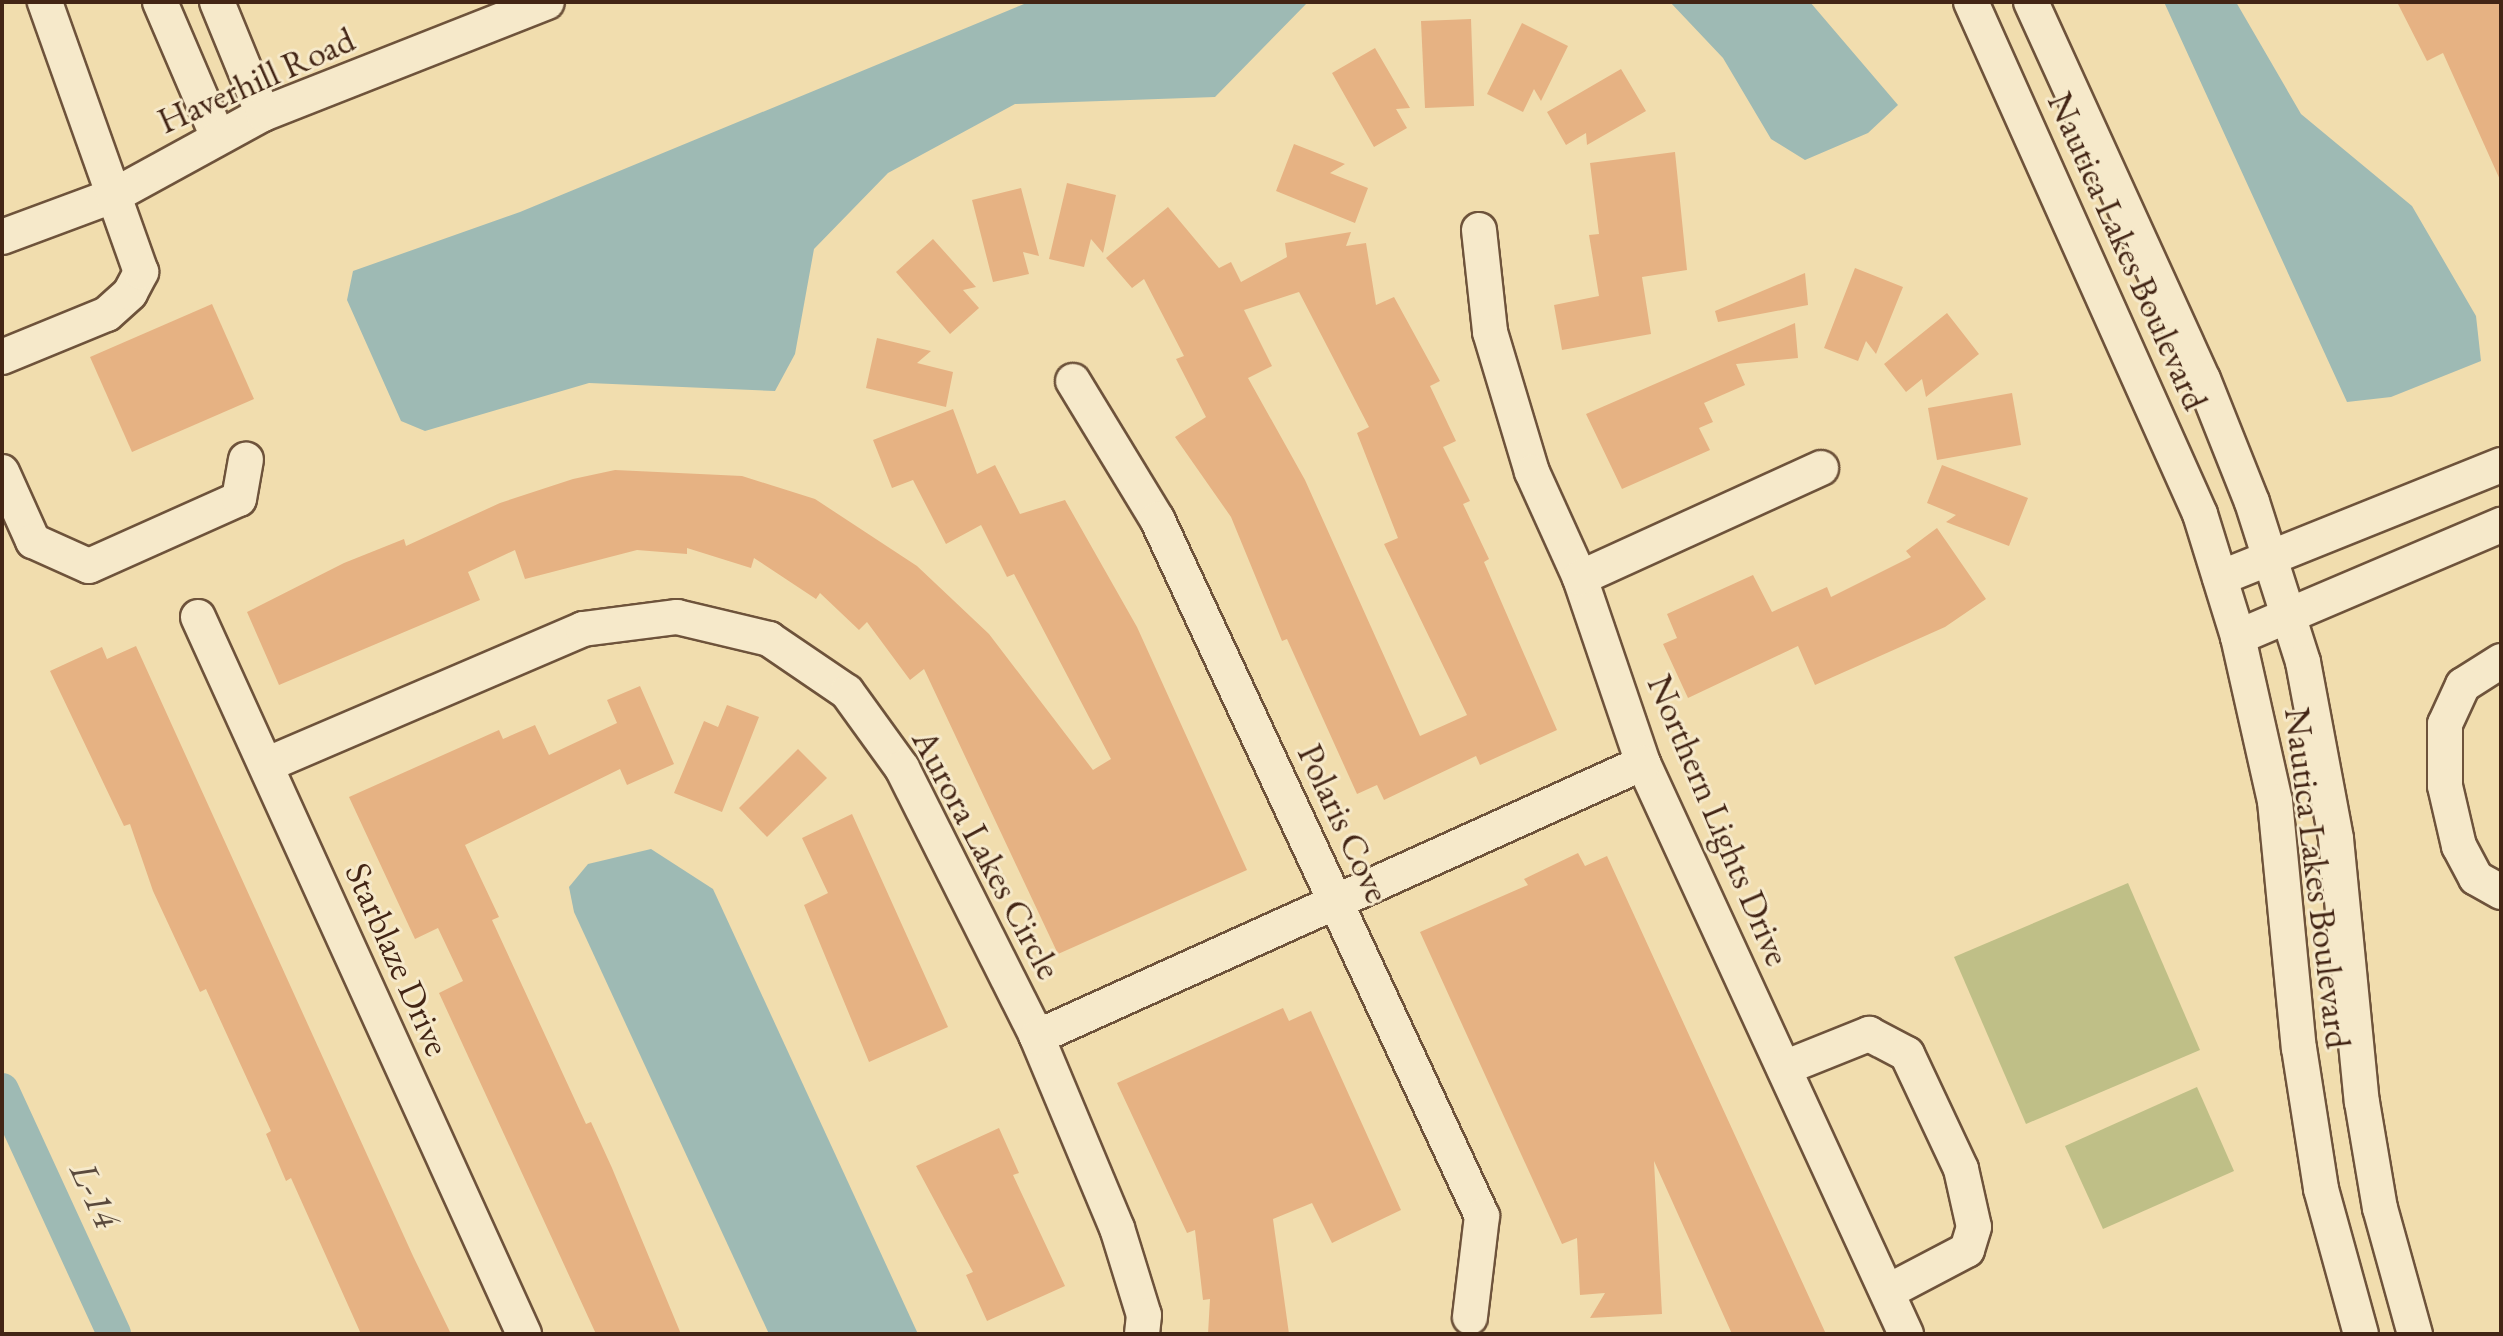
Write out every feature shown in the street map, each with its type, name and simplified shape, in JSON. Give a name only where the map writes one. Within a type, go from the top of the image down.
[{"type":"street","points":[[2,357],[107,314],[130,293],[141,272],[45,2]]},
{"type":"street","points":[[160,2],[218,137]]},
{"type":"street","points":[[217,2],[263,114]]},
{"type":"street","name":"Haverhill Road","points":[[2,237],[115,195],[263,114],[547,2]]},
{"type":"street","name":"Nautica Lakes Boulevard","points":[[1971,2],[2152,400],[2220,578],[2238,637],[2275,801],[2299,1048],[2321,1189],[2358,1333]]},
{"type":"street","name":"Nautica Lakes Boulevard","points":[[2031,2],[2203,379],[2288,616],[2321,746],[2362,1102],[2380,1208],[2411,1323]]},
{"type":"street","name":"Northern Lights Drive","points":[[1479,230],[1499,360],[1532,472],[1580,578],[1643,763],[1906,1334]]},
{"type":"street","name":"Polaris Cove","points":[[1073,381],[1157,519],[1482,1216],[1470,1317]]},
{"type":"street","points":[[2,472],[33,541],[89,566],[239,499],[246,460]]},
{"type":"street","points":[[2220,578],[2501,465]]},
{"type":"street","points":[[1580,578],[1821,468]]},
{"type":"street","points":[[2238,637],[2501,525]]},
{"type":"street","name":"Starblaze Drive","points":[[198,617],[524,1334]]},
{"type":"street","name":"Aurora Lakes Circle","points":[[266,765],[583,629],[677,617],[769,639],[847,692],[902,768],[1037,1037],[1117,1228],[1144,1315],[1142,1334]]},
{"type":"street","points":[[2501,661],[2463,685],[2445,724],[2445,771],[2459,846],[2476,878],[2501,892]]},
{"type":"street","points":[[1037,1037],[1643,763]]},
{"type":"street","points":[[1784,1068],[1869,1034],[1907,1054],[1961,1169],[1974,1227],[1967,1250],[1887,1292]]},
{"type":"street","points":[[2358,1333],[2411,1323]]},
{"type":"green space","points":[[2128,883],[2200,1050],[2026,1124],[1954,957]]},
{"type":"green space","points":[[2197,1087],[2234,1171],[2103,1229],[2065,1146]]},
{"type":"water","points":[[1029,2],[1308,2],[1215,97],[1015,104],[888,173],[814,249],[795,354],[775,391],[589,383],[425,431],[401,421],[347,300],[353,271],[520,212]]},
{"type":"water","points":[[1670,2],[1810,2],[1898,105],[1868,133],[1805,160],[1771,139],[1723,58]]},
{"type":"water","points":[[2164,2],[2236,2],[2301,114],[2412,206],[2476,316],[2481,361],[2391,397],[2347,402]]},
{"type":"water","points":[[651,849],[713,889],[918,1334],[769,1334],[574,912],[569,887],[588,864]]},
{"type":"building","points":[[2397,2],[2501,2],[2501,182],[2443,53],[2427,61]]},
{"type":"building","points":[[1471,19],[1474,106],[1425,108],[1421,21]]},
{"type":"building","points":[[1522,23],[1568,46],[1541,101],[1534,89],[1523,112],[1487,94]]},
{"type":"building","points":[[1375,48],[1410,108],[1396,109],[1407,128],[1374,147],[1332,73]]},
{"type":"building","points":[[1621,69],[1646,111],[1587,145],[1586,133],[1566,145],[1547,112]]},
{"type":"building","points":[[1294,144],[1345,164],[1330,173],[1368,188],[1355,223],[1276,191]]},
{"type":"building","points":[[1675,152],[1687,270],[1642,277],[1651,334],[1562,350],[1554,305],[1599,296],[1589,235],[1599,234],[1590,163]]},
{"type":"building","points":[[1067,183],[1116,195],[1103,253],[1091,239],[1084,267],[1049,259]]},
{"type":"building","points":[[1021,188],[1039,256],[1023,252],[1029,274],[993,282],[972,200]]},
{"type":"building","points":[[1168,207],[1219,268],[1231,262],[1241,282],[1287,257],[1285,243],[1351,232],[1346,246],[1366,243],[1376,305],[1394,297],[1440,381],[1430,386],[1456,441],[1443,447],[1470,501],[1463,504],[1489,559],[1484,562],[1557,730],[1480,765],[1476,756],[1384,800],[1377,785],[1357,794],[1287,639],[1282,641],[1231,517],[1175,437],[1206,417],[1176,359],[1184,356],[1144,279],[1132,288],[1106,258]],"holes":[[[1299,292],[1369,427],[1357,433],[1398,538],[1384,544],[1467,715],[1420,736],[1305,480],[1248,378],[1272,366],[1244,310]]]},
{"type":"building","points":[[933,239],[976,287],[963,290],[979,308],[950,334],[896,272]]},
{"type":"building","points":[[1855,268],[1903,287],[1876,354],[1866,341],[1858,361],[1824,348]]},
{"type":"building","points":[[1805,273],[1808,305],[1718,322],[1715,311]]},
{"type":"building","points":[[212,304],[254,399],[132,452],[90,357]]},
{"type":"building","points":[[1947,313],[1979,354],[1926,397],[1922,379],[1906,392],[1884,364]]},
{"type":"building","points":[[1795,323],[1798,358],[1736,364],[1745,385],[1704,403],[1713,422],[1699,428],[1710,450],[1622,489],[1586,414]]},
{"type":"building","points":[[877,338],[931,351],[917,363],[953,372],[946,407],[866,388]]},
{"type":"building","points":[[2012,393],[2021,445],[1937,460],[1928,408]]},
{"type":"building","points":[[953,409],[977,474],[995,465],[1020,514],[1065,500],[1137,627],[1247,870],[1058,954],[924,669],[910,680],[867,622],[859,630],[820,593],[816,599],[754,558],[751,568],[687,548],[687,554],[637,550],[525,579],[515,550],[468,572],[480,600],[279,685],[247,612],[344,563],[404,539],[406,546],[500,503],[573,479],[615,470],[742,476],[815,499],[917,566],[989,634],[1093,770],[1111,759],[1014,574],[1007,577],[981,525],[946,544],[913,480],[892,488],[873,440]]},
{"type":"building","points":[[1942,465],[2028,498],[2009,546],[1946,522],[1956,515],[1927,503]]},
{"type":"building","points":[[1937,528],[1986,599],[1945,627],[1815,685],[1798,646],[1688,698],[1663,644],[1677,638],[1667,614],[1753,575],[1772,612],[1827,587],[1831,597],[1911,557],[1906,551]]},
{"type":"building","points":[[136,646],[451,1334],[361,1334],[291,1178],[286,1181],[266,1134],[271,1131],[206,989],[200,992],[153,891],[130,824],[124,826],[50,671],[102,647],[107,659]]},
{"type":"building","points":[[640,686],[674,764],[627,785],[620,769],[465,845],[499,917],[492,920],[586,1124],[591,1122],[612,1168],[681,1334],[596,1334],[439,993],[463,981],[438,928],[415,939],[349,797],[499,730],[503,739],[535,725],[549,755],[617,723],[607,700]]},
{"type":"building","points":[[727,705],[759,717],[722,812],[674,793],[704,721],[718,727]]},
{"type":"building","points":[[798,749],[827,778],[767,837],[739,808]]},
{"type":"building","points":[[852,814],[948,1027],[869,1062],[804,905],[828,893],[802,838]]},
{"type":"building","points":[[1578,853],[1585,866],[1607,856],[1826,1334],[1732,1334],[1654,1161],[1662,1314],[1590,1318],[1605,1293],[1580,1295],[1577,1238],[1562,1244],[1420,932],[1528,885],[1524,879]]},
{"type":"building","points":[[1283,1008],[1289,1021],[1311,1011],[1401,1210],[1332,1243],[1312,1203],[1273,1219],[1289,1334],[1208,1334],[1210,1299],[1203,1300],[1195,1230],[1187,1233],[1117,1083]]},
{"type":"building","points":[[999,1128],[1019,1173],[1013,1175],[1065,1286],[987,1321],[966,1275],[973,1272],[916,1166]]},
{"type":"waterway","name":"L-14","points":[[2,1090],[114,1334]]}]
